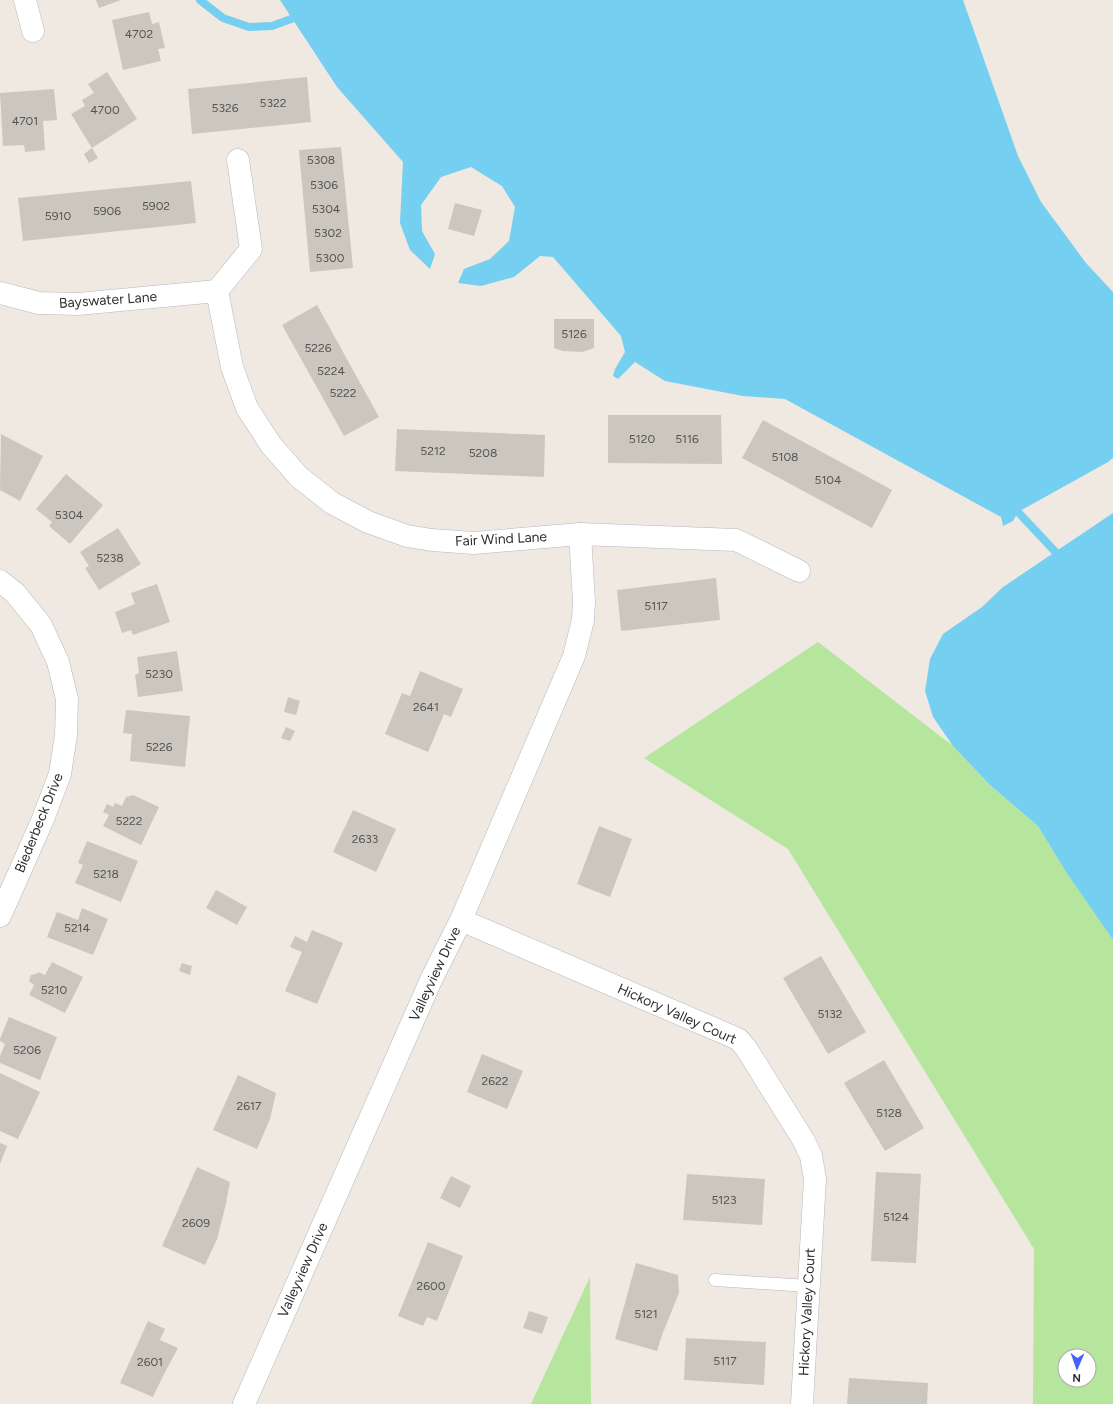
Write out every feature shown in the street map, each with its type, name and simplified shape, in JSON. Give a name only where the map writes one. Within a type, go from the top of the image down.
[{"type":"street","points":[[25,0],[33,31]]},
{"type":"street","points":[[217,291],[251,248],[238,160]]},
{"type":"street","name":"Bayswater Lane","points":[[0,293],[39,303],[78,304],[217,291]]},
{"type":"street","name":"Fair Wind Lane","points":[[217,291],[232,367],[247,408],[271,445],[299,477],[332,503],[368,522],[407,536],[432,540],[474,543],[580,534],[736,540],[799,571]]},
{"type":"street","name":"Valleyview Drive","points":[[244,1404],[428,987],[461,920],[574,656],[582,620],[584,602],[580,534]]},
{"type":"street","name":"Biederbeck Drive","points":[[0,581],[15,593],[42,625],[58,662],[67,699],[66,735],[60,774],[43,819],[0,916]]},
{"type":"street","name":"Hickory Valley Court","points":[[461,920],[738,1039],[746,1048],[804,1141],[811,1156],[815,1179],[802,1404]]},
{"type":"lane","points":[[715,1280],[808,1286]]},
{"type":"green space","points":[[818,642],[953,746],[990,785],[1038,826],[1066,872],[1113,940],[1113,1404],[1033,1404],[1034,1249],[788,849],[644,758]]},
{"type":"green space","points":[[590,1277],[591,1404],[531,1404]]},
{"type":"water","points":[[280,0],[963,0],[1018,156],[1041,202],[1086,263],[1113,292],[1113,458],[1018,512],[1013,521],[1003,526],[1001,517],[785,399],[743,396],[665,381],[635,362],[618,379],[613,376],[615,369],[625,352],[621,336],[553,257],[540,256],[514,277],[481,286],[458,283],[464,269],[490,259],[509,241],[515,207],[502,186],[471,167],[441,177],[421,205],[422,231],[435,254],[430,269],[410,250],[400,223],[403,162],[337,87]]},
{"type":"water","points":[[1113,513],[1113,940],[1066,872],[1038,826],[990,785],[953,746],[933,717],[925,691],[930,659],[943,634],[982,607],[1003,587]]},
{"type":"building","points":[[96,0],[121,0],[99,8]]},
{"type":"building","points":[[149,12],[152,24],[159,22],[165,48],[158,49],[161,61],[123,70],[112,20]]},
{"type":"building","points":[[107,72],[137,119],[92,148],[71,114],[85,106],[82,100],[94,93],[88,84]]},
{"type":"building","points":[[307,77],[311,122],[192,134],[188,89]]},
{"type":"building","points":[[54,89],[57,120],[43,121],[45,150],[25,152],[24,145],[3,146],[0,93]]},
{"type":"building","points":[[341,147],[353,268],[310,272],[299,150]]},
{"type":"building","points":[[92,148],[98,158],[89,163],[84,154]]},
{"type":"building","points":[[191,181],[196,223],[23,241],[18,198]]},
{"type":"building","points":[[455,203],[482,210],[474,236],[448,229]]},
{"type":"building","points":[[317,305],[379,417],[344,436],[282,325]]},
{"type":"building","points":[[554,319],[594,319],[594,348],[582,352],[563,351],[554,348]]},
{"type":"building","points":[[608,415],[721,415],[722,464],[608,463]]},
{"type":"building","points":[[763,420],[892,490],[872,528],[742,458]]},
{"type":"building","points":[[397,429],[545,435],[544,477],[395,471]]},
{"type":"building","points":[[1,434],[43,456],[20,501],[0,490]]},
{"type":"building","points":[[66,474],[103,505],[70,544],[49,526],[52,522],[36,509]]},
{"type":"building","points":[[118,528],[141,564],[99,590],[85,568],[89,566],[80,552]]},
{"type":"building","points":[[716,578],[720,620],[621,631],[617,590]]},
{"type":"building","points":[[157,584],[170,622],[133,635],[131,630],[122,633],[115,612],[135,604],[131,593]]},
{"type":"building","points":[[177,651],[183,691],[138,697],[135,675],[139,673],[137,657]]},
{"type":"building","points":[[420,671],[463,689],[451,717],[444,714],[428,752],[385,734],[402,693],[410,696]]},
{"type":"building","points":[[288,697],[300,701],[296,715],[284,712]]},
{"type":"building","points":[[126,710],[190,716],[185,767],[130,761],[132,734],[123,733]]},
{"type":"building","points":[[286,727],[295,731],[290,741],[281,738]]},
{"type":"building","points":[[133,795],[159,807],[141,845],[103,826],[109,815],[103,812],[107,804],[113,807],[115,803],[122,806],[126,797]]},
{"type":"building","points":[[353,810],[396,829],[376,872],[333,852]]},
{"type":"building","points":[[599,826],[632,839],[610,897],[577,884]]},
{"type":"building","points":[[87,841],[138,861],[121,902],[75,883],[83,865],[78,863]]},
{"type":"building","points":[[216,890],[247,907],[237,925],[206,908]]},
{"type":"building","points":[[82,908],[108,919],[93,955],[47,937],[57,912],[78,920]]},
{"type":"building","points":[[312,930],[343,943],[317,1004],[285,991],[302,952],[290,947],[295,936],[307,942]]},
{"type":"building","points":[[821,956],[866,1032],[828,1054],[783,978]]},
{"type":"building","points":[[52,962],[83,977],[65,1013],[29,995],[34,985],[29,981],[31,975],[38,972],[45,975]]},
{"type":"building","points":[[182,963],[192,966],[190,975],[179,971]]},
{"type":"building","points":[[9,1017],[57,1037],[40,1080],[0,1063],[0,1056],[5,1044],[0,1041],[0,1039]]},
{"type":"building","points":[[482,1054],[523,1071],[507,1109],[467,1092]]},
{"type":"building","points":[[884,1060],[924,1128],[885,1151],[844,1083]]},
{"type":"building","points":[[0,1073],[40,1092],[18,1139],[0,1131]]},
{"type":"building","points":[[238,1075],[276,1093],[270,1119],[257,1149],[213,1130]]},
{"type":"building","points":[[0,1143],[7,1146],[0,1164]]},
{"type":"building","points":[[197,1167],[230,1182],[217,1239],[205,1265],[162,1246]]},
{"type":"building","points":[[876,1172],[921,1174],[916,1263],[871,1261]]},
{"type":"building","points":[[687,1174],[765,1179],[762,1225],[683,1220]]},
{"type":"building","points":[[451,1176],[471,1186],[460,1208],[440,1198]]},
{"type":"building","points":[[428,1242],[463,1256],[437,1321],[427,1317],[423,1326],[398,1316]]},
{"type":"building","points":[[636,1263],[678,1275],[679,1293],[657,1351],[615,1339]]},
{"type":"building","points":[[529,1311],[548,1317],[542,1334],[523,1328]]},
{"type":"building","points":[[148,1321],[165,1329],[160,1340],[178,1348],[153,1397],[120,1383]]},
{"type":"building","points":[[686,1338],[766,1342],[764,1385],[684,1380]]},
{"type":"building","points":[[849,1378],[928,1383],[927,1404],[847,1404]]},
{"type":"waterway","points":[[200,0],[223,18],[249,27],[272,26],[302,15]]},
{"type":"waterway","points":[[1013,502],[1018,512],[1063,560]]}]
